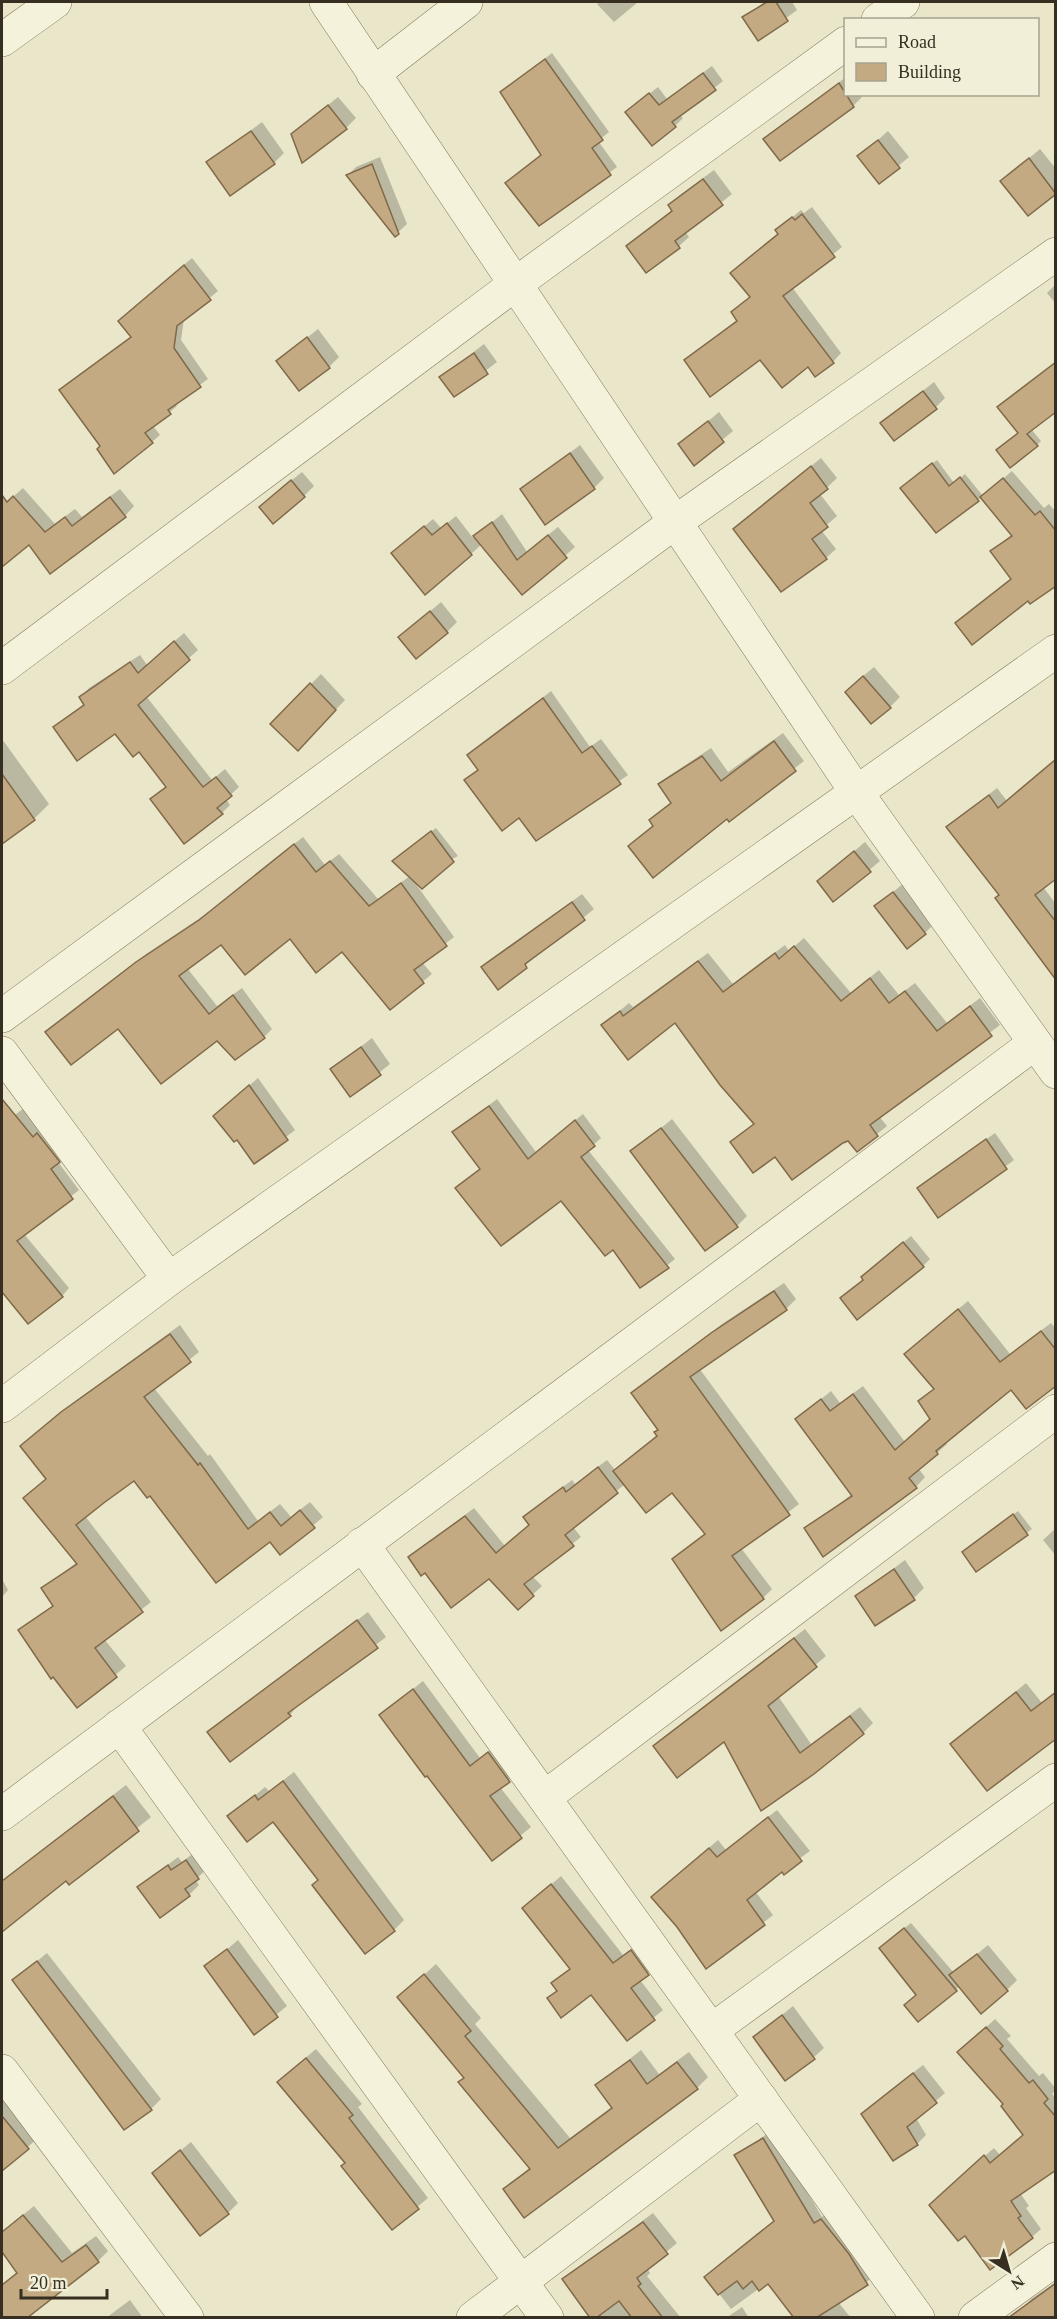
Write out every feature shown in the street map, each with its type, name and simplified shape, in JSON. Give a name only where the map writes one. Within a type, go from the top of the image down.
[{"type":"street","points":[[2,40],[55,2]]},
{"type":"street","points":[[326,2],[857,793],[1056,1072]]},
{"type":"street","points":[[373,74],[466,2]]},
{"type":"street","points":[[881,18],[903,2]]},
{"type":"street","points":[[2,668],[514,285],[844,44]]},
{"type":"street","points":[[2,1016],[674,523],[1056,254]]},
{"type":"street","points":[[2,1406],[169,1279],[1056,651]]},
{"type":"street","points":[[2,1814],[1035,1043]]},
{"type":"street","points":[[2,1053],[169,1279]]},
{"type":"street","points":[[545,1797],[1056,1411]]},
{"type":"street","points":[[362,1544],[918,2318]]},
{"type":"street","points":[[119,1726],[547,2318]]},
{"type":"street","points":[[712,2030],[1056,1780]]},
{"type":"street","points":[[2,2071],[187,2318]]},
{"type":"street","points":[[473,2318],[761,2099]]},
{"type":"street","points":[[975,2318],[1056,2259]]},
{"type":"building","points":[[767,2],[776,2],[788,21],[758,41],[742,17]]},
{"type":"building","points":[[545,59],[603,140],[592,148],[611,175],[539,226],[505,183],[541,155],[500,92]]},
{"type":"building","points":[[703,73],[716,90],[672,122],[676,127],[652,146],[625,112],[649,93],[659,105]]},
{"type":"building","points":[[839,83],[844,96],[847,96],[854,107],[780,161],[763,139]]},
{"type":"building","points":[[328,105],[347,129],[302,163],[291,134]]},
{"type":"building","points":[[251,131],[275,164],[230,196],[206,162]]},
{"type":"building","points":[[878,140],[900,168],[879,184],[857,156]]},
{"type":"building","points":[[1029,158],[1056,194],[1028,216],[1000,181]]},
{"type":"building","points":[[372,164],[399,234],[395,237],[346,175]]},
{"type":"building","points":[[703,179],[723,205],[675,241],[680,248],[646,273],[626,246],[672,211],[668,205]]},
{"type":"building","points":[[802,214],[835,257],[783,296],[834,363],[815,377],[808,367],[782,388],[760,360],[710,397],[684,360],[737,321],[731,312],[750,297],[730,273],[778,234],[775,230],[792,217],[795,220]]},
{"type":"building","points":[[184,265],[211,300],[177,326],[174,348],[201,387],[168,410],[171,414],[145,433],[153,443],[114,474],[97,449],[100,446],[59,390],[131,337],[118,321]]},
{"type":"building","points":[[307,337],[330,368],[299,391],[276,361]]},
{"type":"building","points":[[474,353],[488,374],[454,397],[439,377]]},
{"type":"building","points":[[1056,362],[1056,412],[1027,434],[1038,446],[1010,468],[996,450],[1018,433],[997,407]]},
{"type":"building","points":[[923,391],[937,409],[894,441],[880,423]]},
{"type":"building","points":[[708,421],[724,442],[694,466],[678,444]]},
{"type":"building","points":[[570,453],[595,489],[545,525],[520,489]]},
{"type":"building","points":[[932,463],[949,486],[960,477],[979,501],[936,533],[900,488]]},
{"type":"building","points":[[811,466],[828,489],[810,503],[828,527],[812,539],[827,559],[781,592],[733,529]]},
{"type":"building","points":[[1003,478],[1035,515],[1040,511],[1056,531],[1056,586],[1030,604],[1028,601],[972,645],[955,623],[1011,579],[990,551],[1012,536],[980,497]]},
{"type":"building","points":[[291,480],[305,497],[273,524],[259,507]]},
{"type":"building","points":[[2,495],[7,502],[13,496],[45,532],[65,517],[72,526],[110,497],[126,517],[50,574],[29,545],[2,567]]},
{"type":"building","points":[[492,522],[517,560],[548,535],[567,558],[522,595],[473,536]]},
{"type":"building","points":[[447,523],[472,555],[425,595],[391,553],[424,526],[432,535]]},
{"type":"building","points":[[430,611],[448,633],[416,659],[398,637]]},
{"type":"building","points":[[174,641],[190,660],[138,705],[203,787],[216,777],[232,796],[217,808],[223,814],[184,844],[150,799],[166,787],[139,752],[133,757],[115,734],[77,761],[53,727],[84,705],[79,697],[130,662],[138,673]]},
{"type":"building","points":[[863,676],[891,708],[871,724],[845,692]]},
{"type":"building","points":[[310,683],[336,710],[298,751],[270,724]]},
{"type":"building","points":[[543,698],[582,753],[592,746],[621,784],[536,841],[519,818],[502,831],[464,780],[478,770],[467,755]]},
{"type":"building","points":[[774,741],[796,771],[729,822],[727,819],[653,878],[628,846],[653,826],[649,820],[671,803],[658,784],[702,756],[721,781]]},
{"type":"building","points":[[1056,759],[1056,879],[1035,895],[1056,922],[1056,980],[995,898],[999,895],[946,827],[989,795],[998,808]]},
{"type":"building","points":[[2,774],[35,820],[2,844]]},
{"type":"building","points":[[431,831],[454,862],[422,889],[392,861]]},
{"type":"building","points":[[294,844],[316,872],[330,861],[369,906],[401,883],[447,946],[414,970],[424,983],[390,1010],[342,952],[316,973],[290,939],[245,975],[221,945],[179,976],[209,1014],[233,995],[265,1038],[235,1060],[217,1041],[161,1084],[118,1029],[71,1065],[45,1032],[136,962],[199,920]]},
{"type":"building","points":[[854,851],[871,872],[833,902],[817,881]]},
{"type":"building","points":[[893,892],[926,934],[907,949],[874,906]]},
{"type":"building","points":[[572,902],[585,920],[525,964],[527,968],[498,990],[481,967]]},
{"type":"building","points":[[794,946],[841,1001],[870,978],[889,1003],[905,991],[937,1031],[970,1006],[992,1036],[870,1125],[878,1136],[857,1152],[848,1141],[843,1143],[792,1180],[775,1157],[753,1173],[730,1142],[754,1124],[720,1085],[675,1023],[628,1060],[601,1025],[620,1011],[623,1016],[698,961],[723,992],[775,953],[779,959]]},
{"type":"building","points":[[361,1047],[381,1075],[350,1097],[330,1069]]},
{"type":"building","points":[[249,1085],[288,1140],[254,1164],[237,1140],[234,1142],[213,1116]]},
{"type":"building","points":[[2,1099],[33,1137],[37,1133],[60,1162],[51,1169],[73,1199],[17,1241],[63,1297],[28,1324],[2,1292]]},
{"type":"building","points":[[489,1106],[528,1159],[575,1120],[595,1146],[581,1157],[669,1268],[640,1288],[613,1250],[605,1256],[561,1201],[501,1246],[455,1188],[480,1169],[452,1132]]},
{"type":"building","points":[[661,1128],[738,1227],[705,1251],[630,1151]]},
{"type":"building","points":[[986,1139],[1007,1169],[938,1218],[917,1188]]},
{"type":"building","points":[[903,1242],[924,1267],[857,1320],[840,1298],[863,1280],[861,1277]]},
{"type":"building","points":[[774,1291],[787,1310],[690,1377],[790,1515],[732,1556],[764,1599],[721,1631],[672,1559],[705,1534],[672,1493],[646,1513],[613,1471],[657,1436],[654,1432],[658,1430],[631,1393],[711,1333]]},
{"type":"building","points":[[958,1309],[1000,1362],[1041,1331],[1056,1350],[1056,1386],[1026,1409],[1011,1390],[936,1451],[938,1454],[909,1478],[917,1488],[823,1557],[804,1528],[852,1496],[795,1419],[821,1399],[830,1411],[853,1394],[895,1450],[930,1419],[918,1401],[934,1389],[904,1354]]},
{"type":"building","points":[[170,1334],[191,1362],[144,1397],[198,1465],[200,1463],[248,1529],[270,1512],[281,1526],[300,1510],[315,1528],[280,1555],[270,1542],[216,1583],[150,1496],[147,1498],[134,1481],[105,1502],[76,1525],[143,1612],[95,1648],[117,1677],[77,1708],[53,1677],[51,1679],[18,1630],[53,1606],[41,1588],[77,1564],[23,1498],[46,1479],[20,1446],[61,1412]]},
{"type":"building","points":[[598,1467],[618,1493],[565,1535],[574,1546],[524,1584],[534,1596],[518,1610],[489,1579],[451,1608],[425,1573],[421,1576],[408,1557],[465,1516],[496,1553],[529,1525],[523,1517],[563,1487],[566,1492]]},
{"type":"building","points":[[1013,1514],[1028,1535],[976,1572],[962,1552]]},
{"type":"building","points":[[894,1569],[915,1600],[875,1626],[855,1596]]},
{"type":"building","points":[[357,1620],[378,1648],[288,1713],[291,1716],[230,1762],[207,1732]]},
{"type":"building","points":[[794,1638],[817,1667],[768,1706],[800,1753],[850,1716],[864,1734],[814,1774],[761,1811],[724,1742],[677,1778],[653,1746]]},
{"type":"building","points":[[413,1689],[470,1766],[488,1752],[510,1782],[490,1796],[522,1838],[492,1861],[379,1715]]},
{"type":"building","points":[[1016,1692],[1031,1711],[1056,1692],[1056,1739],[987,1791],[950,1744]]},
{"type":"building","points":[[283,1781],[395,1931],[365,1954],[312,1885],[318,1880],[273,1822],[247,1842],[227,1816],[255,1795],[258,1800]]},
{"type":"building","points":[[113,1796],[139,1831],[69,1885],[66,1881],[2,1932],[2,1881]]},
{"type":"building","points":[[768,1817],[802,1861],[784,1875],[782,1872],[747,1900],[765,1925],[706,1969],[677,1927],[651,1897],[709,1848],[717,1857]]},
{"type":"building","points":[[186,1860],[199,1879],[185,1889],[190,1896],[160,1918],[137,1887],[168,1865],[171,1870]]},
{"type":"building","points":[[551,1884],[613,1963],[631,1950],[649,1975],[631,1988],[655,2020],[627,2041],[591,1995],[561,2018],[547,1998],[557,1991],[551,1983],[570,1969],[522,1908]]},
{"type":"building","points":[[904,1928],[957,1991],[918,2022],[904,2005],[916,1995],[879,1948]]},
{"type":"building","points":[[227,1949],[278,2017],[254,2035],[204,1966]]},
{"type":"building","points":[[977,1954],[1008,1991],[981,2014],[949,1975]]},
{"type":"building","points":[[37,1961],[152,2110],[124,2130],[12,1980]]},
{"type":"building","points":[[424,1974],[471,2031],[465,2036],[558,2148],[612,2108],[595,2085],[630,2060],[647,2084],[677,2062],[698,2089],[524,2218],[503,2189],[530,2169],[458,2082],[464,2078],[397,1997]]},
{"type":"building","points":[[782,2015],[815,2059],[785,2081],[753,2037]]},
{"type":"building","points":[[986,2027],[1003,2046],[1000,2049],[1029,2083],[1033,2080],[1048,2099],[1044,2103],[1056,2117],[1056,2170],[1011,2201],[1021,2216],[1018,2218],[1033,2238],[990,2270],[965,2236],[958,2241],[929,2205],[984,2155],[990,2163],[1023,2135],[1001,2106],[1003,2104],[957,2052]]},
{"type":"building","points":[[306,2058],[353,2115],[349,2118],[419,2209],[392,2230],[341,2166],[345,2163],[277,2082]]},
{"type":"building","points":[[913,2073],[937,2103],[907,2127],[918,2145],[893,2161],[861,2114]]},
{"type":"building","points":[[2,2116],[29,2149],[2,2171]]},
{"type":"building","points":[[763,2138],[814,2223],[821,2219],[849,2254],[868,2285],[816,2318],[794,2318],[768,2284],[759,2291],[752,2281],[743,2289],[737,2281],[718,2295],[704,2277],[774,2221],[734,2155]]},
{"type":"building","points":[[180,2150],[229,2214],[200,2236],[152,2173]]},
{"type":"building","points":[[23,2215],[62,2262],[86,2245],[99,2262],[27,2318],[2,2318],[2,2285],[17,2273],[2,2252],[2,2232]]},
{"type":"building","points":[[643,2222],[668,2254],[637,2278],[641,2284],[638,2286],[663,2318],[632,2318],[619,2301],[596,2318],[590,2318],[562,2279]]},
{"type":"building","points":[[1056,2283],[1056,2318],[1008,2318]]}]
